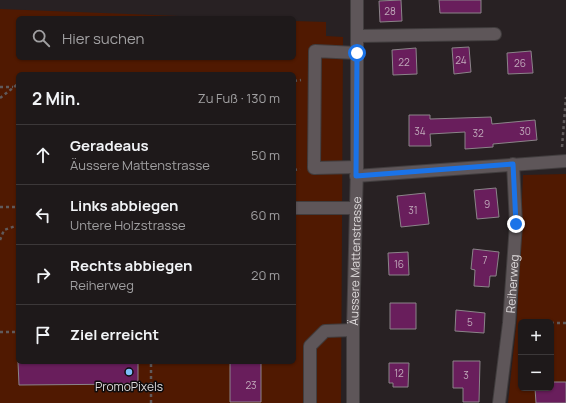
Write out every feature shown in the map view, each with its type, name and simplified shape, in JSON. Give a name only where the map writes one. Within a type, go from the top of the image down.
[{"type":"street","name":"Äussere Mattenstrasse","points":[[353,403],[353,330],[357,171],[357,0]]},
{"type":"street","points":[[357,36],[495,34]]},
{"type":"street","points":[[357,53],[315,51],[314,168],[357,171],[563,161]]},
{"type":"street","name":"Reiherweg","points":[[499,403],[509,323],[516,224],[513,164]]},
{"type":"street","points":[[296,208],[356,208]]},
{"type":"street","points":[[310,403],[310,346],[326,331],[353,330]]},
{"type":"path","points":[[0,98],[16,85]]},
{"type":"path","points":[[0,87],[13,87]]},
{"type":"path","points":[[563,161],[566,97]]},
{"type":"path","points":[[0,207],[16,208]]},
{"type":"path","points":[[0,240],[4,230],[16,226]]},
{"type":"path","points":[[554,323],[566,323]]},
{"type":"path","points":[[0,332],[16,332]]},
{"type":"path","points":[[151,364],[151,403]]},
{"type":"shaded area","points":[[0,9],[179,16],[16,16],[16,60],[296,60],[296,21],[326,22],[326,36],[343,37],[341,403],[0,403]]},
{"type":"shaded area","points":[[566,174],[566,403],[508,403],[517,318],[523,175]]},
{"type":"building","points":[[401,0],[402,21],[380,22],[379,1]]},
{"type":"building","points":[[439,0],[481,0],[481,13],[440,13]]},
{"type":"building","points":[[469,47],[471,72],[454,74],[452,48]]},
{"type":"building","points":[[416,48],[417,74],[393,75],[392,50]]},
{"type":"building","points":[[531,51],[533,73],[508,74],[507,53]]},
{"type":"building","points":[[409,115],[430,115],[430,119],[491,117],[492,124],[535,120],[537,140],[493,144],[493,147],[465,149],[465,132],[430,134],[431,146],[409,146]]},
{"type":"building","points":[[496,188],[499,217],[477,219],[474,190]]},
{"type":"building","points":[[425,193],[429,224],[401,227],[397,196]]},
{"type":"building","points":[[473,249],[499,252],[496,276],[490,276],[489,287],[474,286],[475,270],[471,269]]},
{"type":"building","points":[[408,252],[409,275],[389,275],[388,253]]},
{"type":"building","points":[[390,303],[416,303],[416,329],[390,329]]},
{"type":"building","points":[[456,310],[485,313],[484,333],[455,331]]},
{"type":"building","points":[[453,361],[480,361],[479,402],[463,402],[463,388],[453,388]]},
{"type":"building","points":[[389,363],[409,363],[408,387],[393,387],[393,383],[389,383]]},
{"type":"building","points":[[18,364],[138,364],[138,384],[19,385]]},
{"type":"building","points":[[230,364],[261,364],[261,402],[230,402]]},
{"type":"building","points":[[554,382],[566,382],[566,403],[536,403],[535,391],[554,391]]},
{"type":"place","name":"PromoPixels","points":[[129,372]]},
{"type":"route","points":[[357,53],[356,176],[513,164],[516,224]]}]
